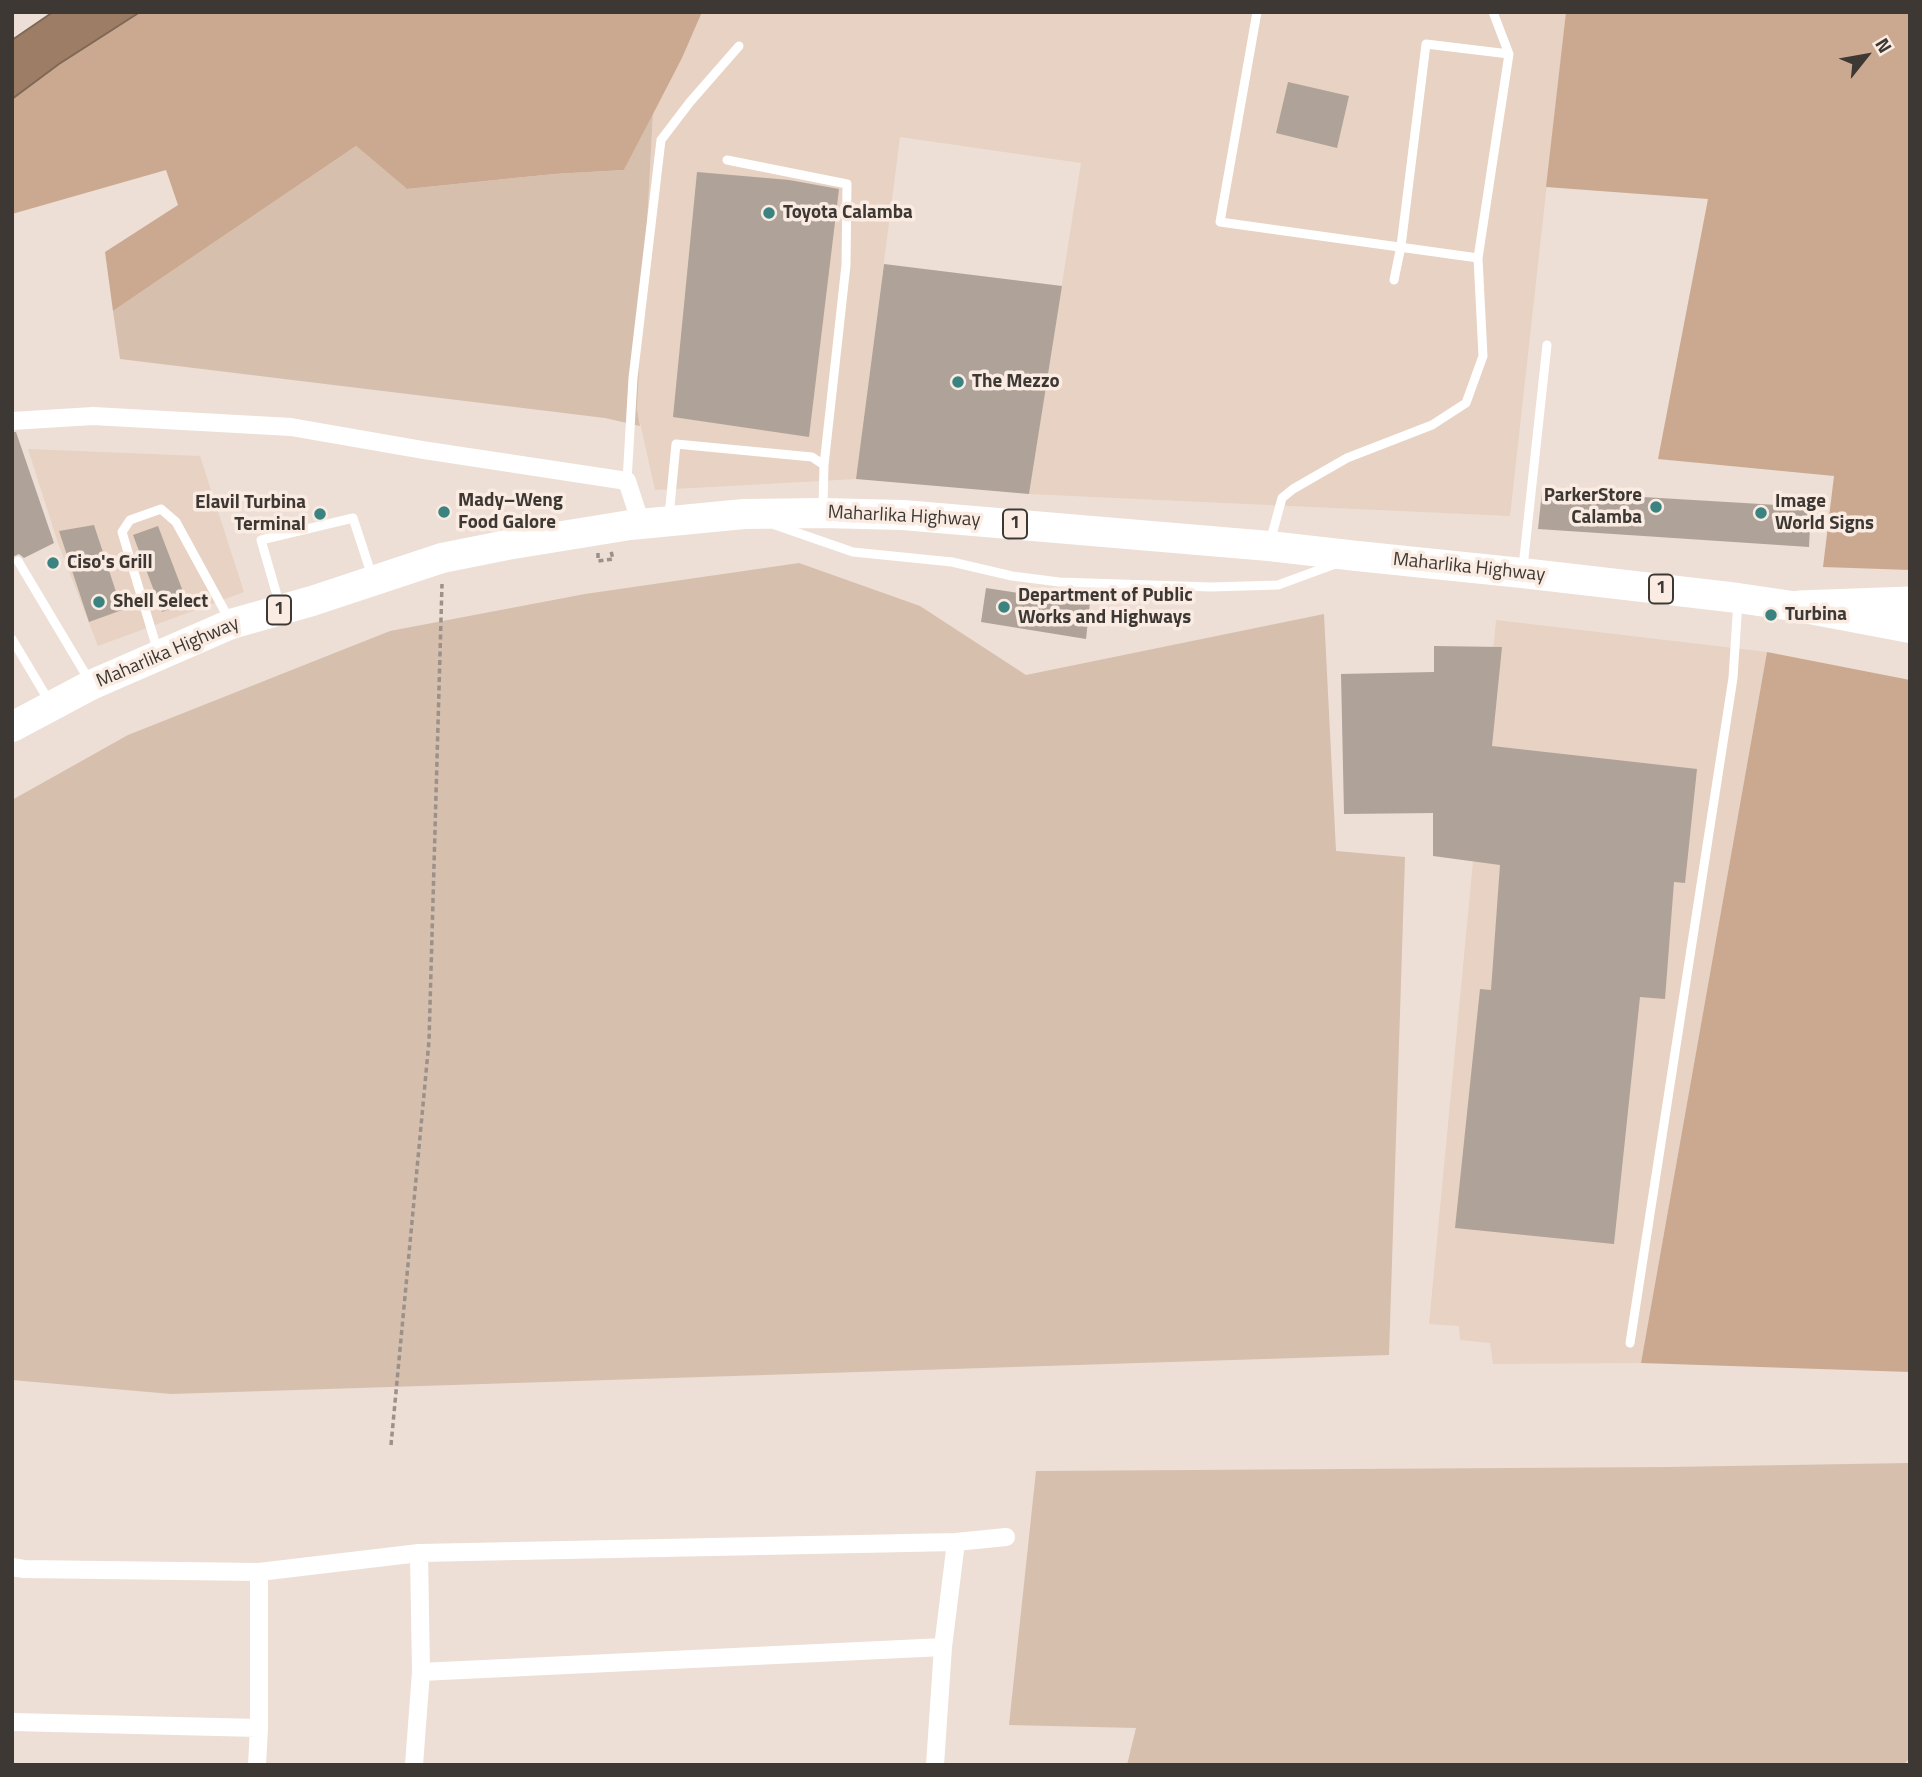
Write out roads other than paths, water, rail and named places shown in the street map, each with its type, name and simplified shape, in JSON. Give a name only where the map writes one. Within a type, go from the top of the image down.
[{"type":"highway","name":"Maharlika Highway","points":[[12,727],[91,685],[232,624],[442,558],[507,545],[744,514],[903,515],[1269,546],[1738,598],[1910,628]]},
{"type":"highway","points":[[1799,607],[1910,603]]},
{"type":"street","points":[[12,421],[93,416],[291,426],[423,450],[627,481],[655,524]]},
{"type":"street","points":[[12,1567],[260,1572],[419,1553],[956,1542],[1006,1537]]},
{"type":"street","points":[[935,1765],[943,1647],[956,1542]]},
{"type":"street","points":[[414,1765],[421,1672],[419,1553]]},
{"type":"street","points":[[257,1765],[260,1572]]},
{"type":"street","points":[[421,1672],[943,1647]]},
{"type":"street","points":[[12,1722],[259,1728]]},
{"type":"lane","points":[[1257,12],[1220,222],[1478,258]]},
{"type":"lane","points":[[1269,546],[1282,498],[1293,489],[1347,458],[1432,425],[1466,403],[1483,356],[1478,258],[1509,54],[1493,12]]},
{"type":"lane","points":[[1394,280],[1401,246],[1426,44],[1509,54]]},
{"type":"lane","points":[[627,481],[633,378],[661,140],[690,102],[740,46]]},
{"type":"lane","points":[[727,160],[848,184],[846,265],[824,465],[823,513]]},
{"type":"lane","points":[[1522,573],[1547,345]]},
{"type":"lane","points":[[655,524],[676,443],[812,457],[824,465]]},
{"type":"lane","points":[[159,654],[122,532],[130,520],[161,509],[176,522],[232,624]]},
{"type":"lane","points":[[744,514],[853,552],[951,562],[1012,576],[1059,582],[1211,587],[1278,585],[1357,556]]},
{"type":"lane","points":[[281,610],[261,540],[353,518],[374,580]]},
{"type":"lane","points":[[18,561],[91,685]]},
{"type":"lane","points":[[1630,1343],[1733,678],[1738,598]]},
{"type":"lane","points":[[12,639],[51,705]]},
{"type":"place","name":"Toyota Calamba","points":[[769,213]]},
{"type":"place","name":"The Mezzo","points":[[958,382]]},
{"type":"place","name":"ParkerStore Calamba","points":[[1656,507]]},
{"type":"place","name":"Mady–Weng Food Galore","points":[[444,512]]},
{"type":"place","name":"Image World Signs","points":[[1761,513]]},
{"type":"place","name":"Elavil Turbina Terminal","points":[[320,514]]},
{"type":"place","name":"Ciso's Grill","points":[[53,563]]},
{"type":"place","name":"Shell Select","points":[[99,602]]},
{"type":"place","name":"Department of Public Works and Highways","points":[[1004,607]]},
{"type":"place","name":"Turbina","points":[[1771,615]]}]
